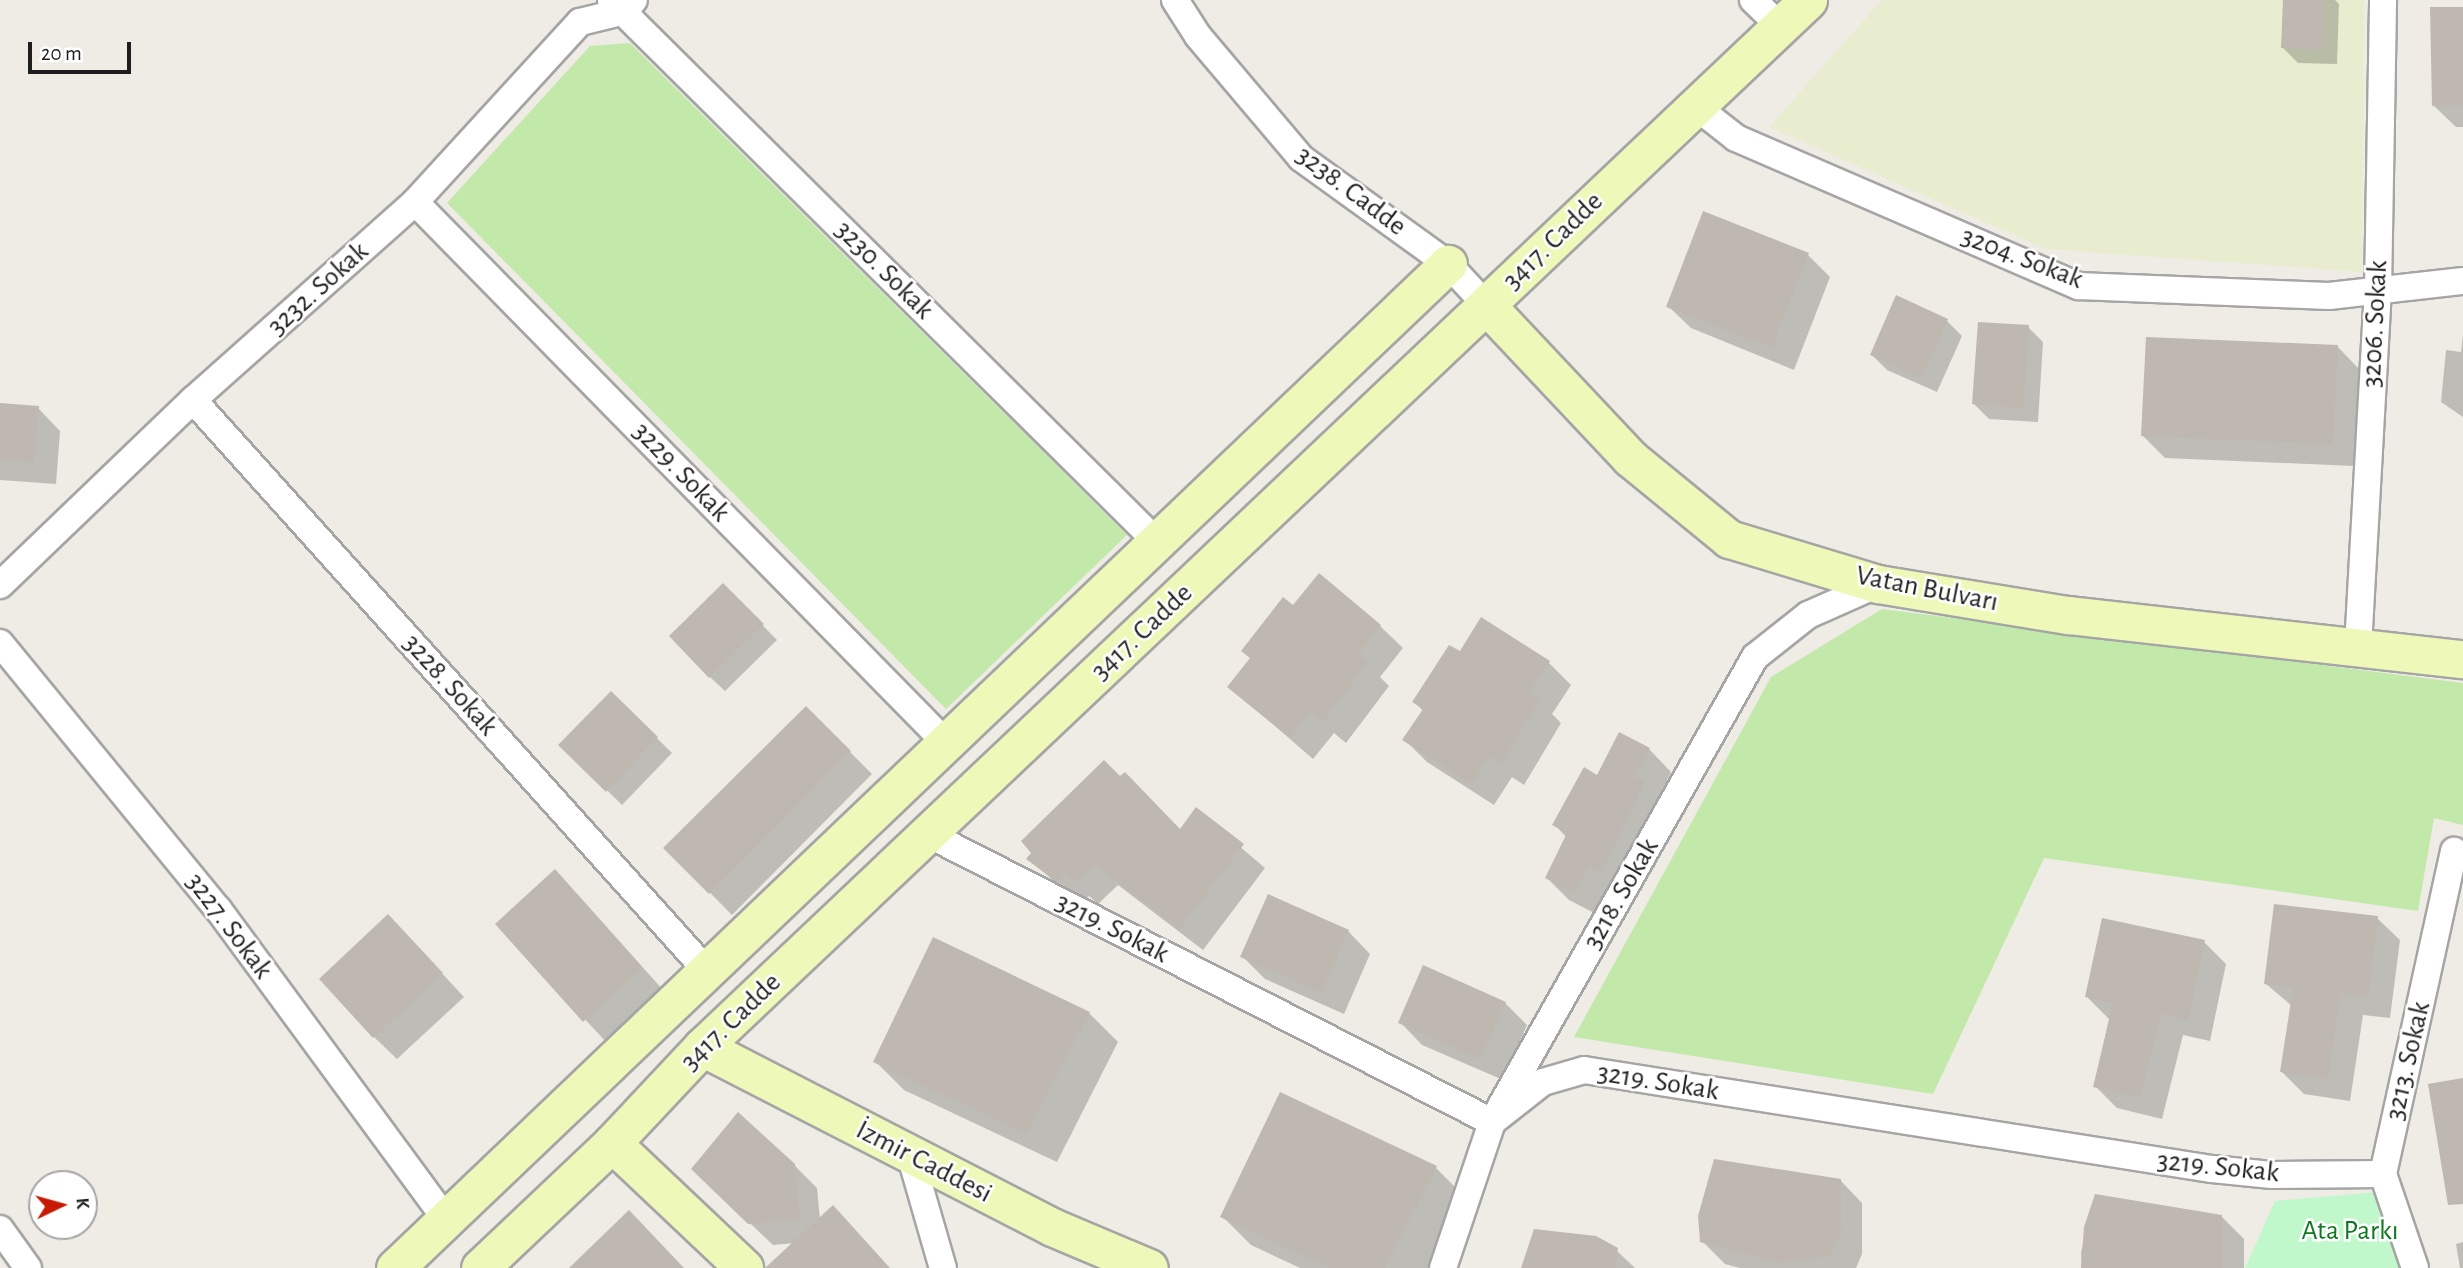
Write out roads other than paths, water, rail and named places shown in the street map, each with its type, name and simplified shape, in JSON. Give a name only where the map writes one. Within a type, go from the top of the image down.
[{"type":"street","name":"3238. Cadde","points":[[1175,0],[1198,36],[1301,158],[1448,264],[1487,306]]},
{"type":"street","points":[[1753,0],[1780,26]]},
{"type":"street","name":"3417. Cadde","points":[[480,1268],[612,1143],[702,1047],[1487,306],[1694,105],[1808,0]]},
{"type":"street","name":"3206. Sokak","points":[[2358,647],[2378,290],[2383,0]]},
{"type":"street","name":"3232. Sokak","points":[[0,585],[193,400],[415,202],[580,22],[623,4]]},
{"type":"street","name":"3230. Sokak","points":[[623,4],[1156,541]]},
{"type":"street","name":"3204. Sokak","points":[[1694,105],[1736,138],[2078,286],[2329,296],[2463,281]]},
{"type":"street","name":"3229. Sokak","points":[[415,202],[946,743]]},
{"type":"street","name":"3417. Cadde","points":[[395,1268],[1448,264]]},
{"type":"street","name":"Vatan Bulvarı","points":[[1487,306],[1630,458],[1729,539],[1878,584],[2068,615],[2463,659]]},
{"type":"street","name":"3228. Sokak","points":[[193,400],[707,971]]},
{"type":"street","name":"3218. Sokak","points":[[1443,1268],[1492,1122],[1755,657],[1808,615],[1878,584]]},
{"type":"street","name":"3227. Sokak","points":[[0,643],[218,909],[446,1219]]},
{"type":"street","name":"3219. Sokak","points":[[928,834],[1492,1122],[1543,1082],[1584,1070],[2212,1169],[2272,1175],[2383,1174]]},
{"type":"street","name":"3213. Sokak","points":[[2383,1174],[2454,852]]},
{"type":"street","name":"İzmir Caddesi","points":[[702,1047],[1052,1227],[1149,1268]]},
{"type":"street","points":[[612,1143],[744,1268]]},
{"type":"street","points":[[909,1154],[943,1268]]},
{"type":"street","points":[[2383,1174],[2415,1268]]},
{"type":"street","points":[[0,1228],[28,1268]]},
{"type":"park label","name":"Ata Parkı","points":[[2350,1231]]}]
